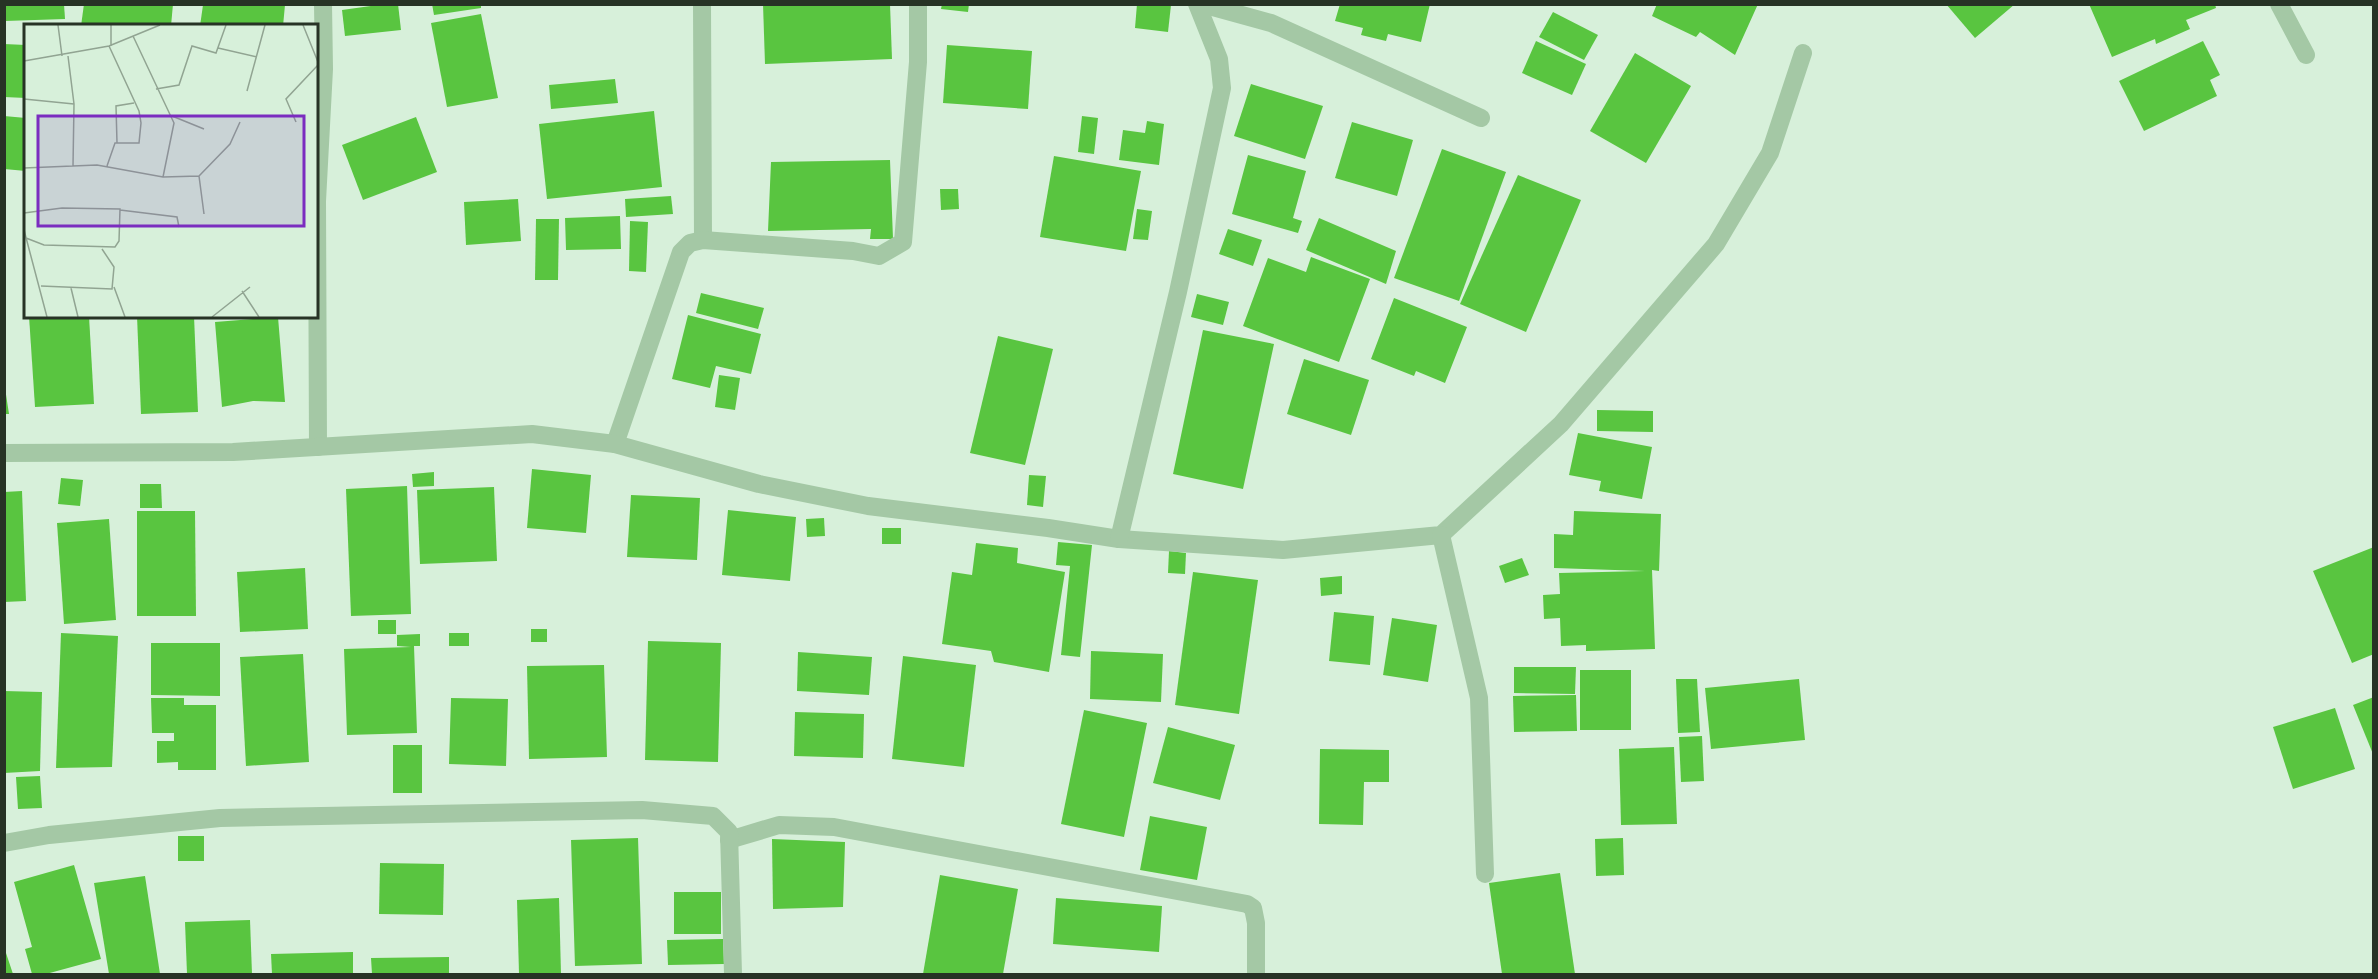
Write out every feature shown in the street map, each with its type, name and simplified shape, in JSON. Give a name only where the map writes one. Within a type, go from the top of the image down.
[{"type":"street","points":[[318,182],[324,69],[323,4]]},
{"type":"street","points":[[702,4],[703,240]]},
{"type":"street","points":[[615,444],[681,252],[690,243],[703,240],[853,251],[879,256],[903,242],[918,62],[918,4]]},
{"type":"street","points":[[1119,539],[1178,292],[1222,88],[1219,59],[1197,4]]},
{"type":"street","points":[[1202,4],[1271,23],[1481,118]]},
{"type":"street","points":[[2279,4],[2306,55]]},
{"type":"street","points":[[4,453],[233,452],[532,434],[615,444],[759,484],[868,506],[1119,539],[1283,550],[1441,535],[1561,424],[1716,244],[1770,153],[1803,53]]},
{"type":"street","points":[[317,318],[318,447]]},
{"type":"street","points":[[1441,535],[1479,698],[1485,874]]},
{"type":"street","points":[[4,843],[49,835],[219,818],[642,810],[713,816],[729,832],[732,975]]},
{"type":"street","points":[[729,840],[779,825],[834,827],[1247,904],[1253,908],[1256,923],[1256,975]]},
{"type":"building","points":[[5,4],[64,4],[65,19],[5,21]]},
{"type":"building","points":[[84,4],[173,4],[171,24],[81,24]]},
{"type":"building","points":[[398,4],[401,30],[345,36],[342,10]]},
{"type":"building","points":[[432,4],[481,4],[481,8],[434,15]]},
{"type":"building","points":[[763,4],[890,4],[892,59],[765,64]]},
{"type":"building","points":[[942,4],[969,4],[968,12],[941,9]]},
{"type":"building","points":[[1137,4],[1171,5],[1168,32],[1135,28]]},
{"type":"building","points":[[1340,4],[1430,4],[1421,42],[1388,34],[1386,41],[1361,35],[1363,28],[1335,21]]},
{"type":"building","points":[[1657,4],[1758,4],[1735,55],[1700,32],[1696,37],[1652,16]]},
{"type":"building","points":[[1946,4],[2015,4],[1975,38]]},
{"type":"building","points":[[2089,4],[2215,4],[2216,8],[2186,20],[2190,29],[2156,44],[2155,39],[2112,57]]},
{"type":"building","points":[[203,5],[285,5],[283,24],[200,24]]},
{"type":"building","points":[[1553,12],[1598,35],[1584,60],[1539,37]]},
{"type":"building","points":[[481,14],[498,98],[447,107],[431,23]]},
{"type":"building","points":[[1536,41],[1586,64],[1572,95],[1522,73]]},
{"type":"building","points":[[2203,41],[2220,75],[2210,80],[2217,96],[2144,131],[2119,81]]},
{"type":"building","points":[[4,44],[24,45],[24,98],[4,97]]},
{"type":"building","points":[[947,45],[1032,51],[1028,109],[943,103]]},
{"type":"building","points":[[1635,53],[1691,86],[1646,163],[1590,131]]},
{"type":"building","points":[[615,79],[618,103],[551,109],[549,85]]},
{"type":"building","points":[[1251,84],[1323,106],[1305,159],[1234,136]]},
{"type":"building","points":[[654,111],[662,187],[547,199],[539,124]]},
{"type":"building","points":[[4,116],[24,118],[24,171],[4,169]]},
{"type":"building","points":[[1082,116],[1098,118],[1094,154],[1078,152]]},
{"type":"building","points":[[416,117],[437,172],[363,200],[342,145]]},
{"type":"building","points":[[1147,121],[1164,124],[1159,165],[1119,160],[1123,130],[1145,133]]},
{"type":"building","points":[[1352,122],[1413,140],[1397,196],[1335,178]]},
{"type":"building","points":[[1442,149],[1506,172],[1459,301],[1394,278]]},
{"type":"building","points":[[1248,155],[1306,171],[1293,218],[1302,221],[1298,233],[1232,214]]},
{"type":"building","points":[[1054,156],[1141,171],[1126,251],[1040,237]]},
{"type":"building","points":[[890,160],[893,239],[870,239],[871,229],[768,231],[771,162]]},
{"type":"building","points":[[1518,175],[1581,200],[1526,332],[1460,304]]},
{"type":"building","points":[[940,189],[958,189],[959,209],[941,210]]},
{"type":"building","points":[[671,196],[673,214],[626,217],[625,199]]},
{"type":"building","points":[[518,199],[521,241],[466,245],[464,202]]},
{"type":"building","points":[[1137,209],[1152,211],[1148,240],[1133,239]]},
{"type":"building","points":[[620,216],[621,249],[566,250],[565,218]]},
{"type":"building","points":[[1319,218],[1396,251],[1386,284],[1306,250]]},
{"type":"building","points":[[536,219],[559,219],[558,280],[535,280]]},
{"type":"building","points":[[630,221],[648,222],[646,272],[629,271]]},
{"type":"building","points":[[1228,229],[1262,240],[1253,266],[1219,254]]},
{"type":"building","points":[[1311,257],[1370,279],[1339,362],[1243,326],[1268,258],[1306,272]]},
{"type":"building","points":[[701,293],[764,308],[758,329],[696,313]]},
{"type":"building","points":[[1197,294],[1229,302],[1223,325],[1191,317]]},
{"type":"building","points":[[1394,298],[1467,327],[1445,383],[1416,371],[1414,376],[1371,359]]},
{"type":"building","points":[[688,315],[761,334],[751,374],[716,366],[710,388],[672,379]]},
{"type":"building","points":[[29,318],[89,318],[94,404],[35,407]]},
{"type":"building","points":[[137,318],[194,318],[198,412],[141,414]]},
{"type":"building","points":[[278,318],[285,402],[253,401],[222,407],[215,322]]},
{"type":"building","points":[[1203,330],[1274,344],[1243,489],[1173,474]]},
{"type":"building","points":[[998,336],[1053,349],[1025,465],[970,453]]},
{"type":"building","points":[[1304,359],[1369,380],[1351,435],[1287,414]]},
{"type":"building","points":[[719,375],[740,378],[735,410],[715,407]]},
{"type":"building","points":[[5,388],[9,414],[5,414]]},
{"type":"building","points":[[1597,410],[1653,411],[1653,432],[1597,431]]},
{"type":"building","points":[[1578,433],[1652,447],[1642,499],[1599,491],[1601,481],[1569,475]]},
{"type":"building","points":[[532,469],[591,475],[586,533],[527,528]]},
{"type":"building","points":[[434,472],[434,486],[413,487],[412,474]]},
{"type":"building","points":[[1029,475],[1046,476],[1043,507],[1027,505]]},
{"type":"building","points":[[61,478],[83,480],[80,506],[58,504]]},
{"type":"building","points":[[140,484],[161,484],[162,508],[140,508]]},
{"type":"building","points":[[407,486],[411,614],[351,616],[346,489]]},
{"type":"building","points":[[494,487],[497,561],[420,564],[417,490]]},
{"type":"building","points":[[22,491],[26,601],[4,602],[4,492]]},
{"type":"building","points":[[631,495],[700,498],[697,560],[627,557]]},
{"type":"building","points":[[728,510],[796,517],[790,581],[722,575]]},
{"type":"building","points":[[137,511],[195,511],[196,616],[137,616]]},
{"type":"building","points":[[1574,511],[1661,514],[1659,571],[1652,570],[1655,649],[1586,651],[1586,645],[1561,646],[1560,618],[1544,619],[1543,595],[1560,594],[1559,573],[1645,571],[1554,568],[1554,534],[1573,535]]},
{"type":"building","points":[[824,518],[825,536],[807,537],[806,519]]},
{"type":"building","points":[[109,519],[116,620],[64,624],[57,523]]},
{"type":"building","points":[[882,528],[901,528],[901,544],[882,544]]},
{"type":"building","points":[[1058,542],[1092,545],[1080,657],[1061,655],[1070,566],[1056,565]]},
{"type":"building","points":[[976,543],[1018,548],[1017,563],[1065,572],[1049,672],[994,662],[991,651],[942,644],[952,572],[972,575]]},
{"type":"building","points":[[2374,547],[2374,654],[2352,663],[2313,571]]},
{"type":"building","points":[[1169,551],[1186,553],[1185,574],[1168,573]]},
{"type":"building","points":[[1522,558],[1529,575],[1505,583],[1499,566]]},
{"type":"building","points":[[305,568],[308,629],[240,632],[237,572]]},
{"type":"building","points":[[1193,572],[1258,580],[1239,714],[1175,705]]},
{"type":"building","points":[[1342,576],[1342,594],[1321,596],[1320,578]]},
{"type":"building","points":[[1334,612],[1374,616],[1370,665],[1329,661]]},
{"type":"building","points":[[1392,618],[1437,625],[1428,682],[1383,675]]},
{"type":"building","points":[[378,620],[396,620],[396,634],[378,634]]},
{"type":"building","points":[[531,629],[547,629],[547,642],[531,642]]},
{"type":"building","points":[[61,633],[118,636],[112,767],[56,768]]},
{"type":"building","points":[[449,633],[469,633],[469,646],[449,646]]},
{"type":"building","points":[[420,634],[420,646],[414,646],[417,733],[347,735],[344,649],[411,647],[397,646],[397,635]]},
{"type":"building","points":[[648,641],[721,643],[718,762],[645,760]]},
{"type":"building","points":[[151,643],[220,643],[220,696],[151,695]]},
{"type":"building","points":[[1091,651],[1163,654],[1161,702],[1090,699]]},
{"type":"building","points":[[798,652],[872,657],[869,695],[797,691]]},
{"type":"building","points":[[303,654],[309,762],[246,766],[240,657]]},
{"type":"building","points":[[903,656],[976,665],[964,767],[892,759]]},
{"type":"building","points":[[604,665],[607,757],[529,759],[527,666]]},
{"type":"building","points":[[1514,667],[1576,667],[1575,694],[1514,693]]},
{"type":"building","points":[[1580,670],[1631,670],[1631,730],[1580,730]]},
{"type":"building","points":[[1676,679],[1697,679],[1700,732],[1678,733]]},
{"type":"building","points":[[1799,679],[1805,740],[1711,749],[1705,688]]},
{"type":"building","points":[[4,691],[42,692],[40,771],[4,773]]},
{"type":"building","points":[[1576,695],[1577,731],[1514,732],[1513,696]]},
{"type":"building","points":[[2374,697],[2374,754],[2373,754],[2353,705]]},
{"type":"building","points":[[151,698],[184,698],[184,705],[216,705],[216,770],[178,770],[178,762],[157,763],[157,741],[174,741],[174,733],[152,733]]},
{"type":"building","points":[[451,698],[508,699],[506,766],[449,764]]},
{"type":"building","points":[[2335,708],[2355,769],[2293,789],[2273,727]]},
{"type":"building","points":[[1084,710],[1147,723],[1124,837],[1061,824]]},
{"type":"building","points":[[795,712],[864,714],[863,758],[794,756]]},
{"type":"building","points":[[1168,727],[1235,745],[1220,800],[1153,783]]},
{"type":"building","points":[[1702,736],[1704,781],[1681,782],[1679,737]]},
{"type":"building","points":[[393,745],[422,745],[422,793],[393,793]]},
{"type":"building","points":[[1674,747],[1677,824],[1621,825],[1619,749]]},
{"type":"building","points":[[1320,749],[1389,750],[1389,782],[1364,782],[1363,825],[1319,824]]},
{"type":"building","points":[[40,776],[42,808],[18,809],[16,777]]},
{"type":"building","points":[[1150,816],[1207,827],[1197,880],[1140,870]]},
{"type":"building","points":[[178,836],[204,836],[204,861],[178,861]]},
{"type":"building","points":[[638,838],[642,964],[575,966],[571,840]]},
{"type":"building","points":[[1623,838],[1624,875],[1596,876],[1595,839]]},
{"type":"building","points":[[772,839],[845,842],[843,907],[773,909]]},
{"type":"building","points":[[380,863],[444,864],[443,915],[379,914]]},
{"type":"building","points":[[74,865],[101,959],[46,974],[32,974],[25,949],[32,947],[14,882]]},
{"type":"building","points":[[1560,873],[1575,974],[1502,974],[1489,883]]},
{"type":"building","points":[[940,875],[1018,889],[1003,974],[923,974]]},
{"type":"building","points":[[145,876],[160,974],[109,974],[94,883]]},
{"type":"building","points":[[674,892],[721,892],[721,934],[674,934]]},
{"type":"building","points":[[559,898],[561,974],[519,974],[517,900]]},
{"type":"building","points":[[1056,898],[1162,906],[1159,952],[1053,944]]},
{"type":"building","points":[[250,920],[252,974],[187,974],[185,922]]},
{"type":"building","points":[[723,939],[724,964],[668,965],[667,940]]},
{"type":"building","points":[[5,950],[13,974],[4,974]]},
{"type":"building","points":[[353,952],[353,974],[272,974],[271,954]]},
{"type":"building","points":[[449,957],[449,974],[372,974],[371,958]]}]
